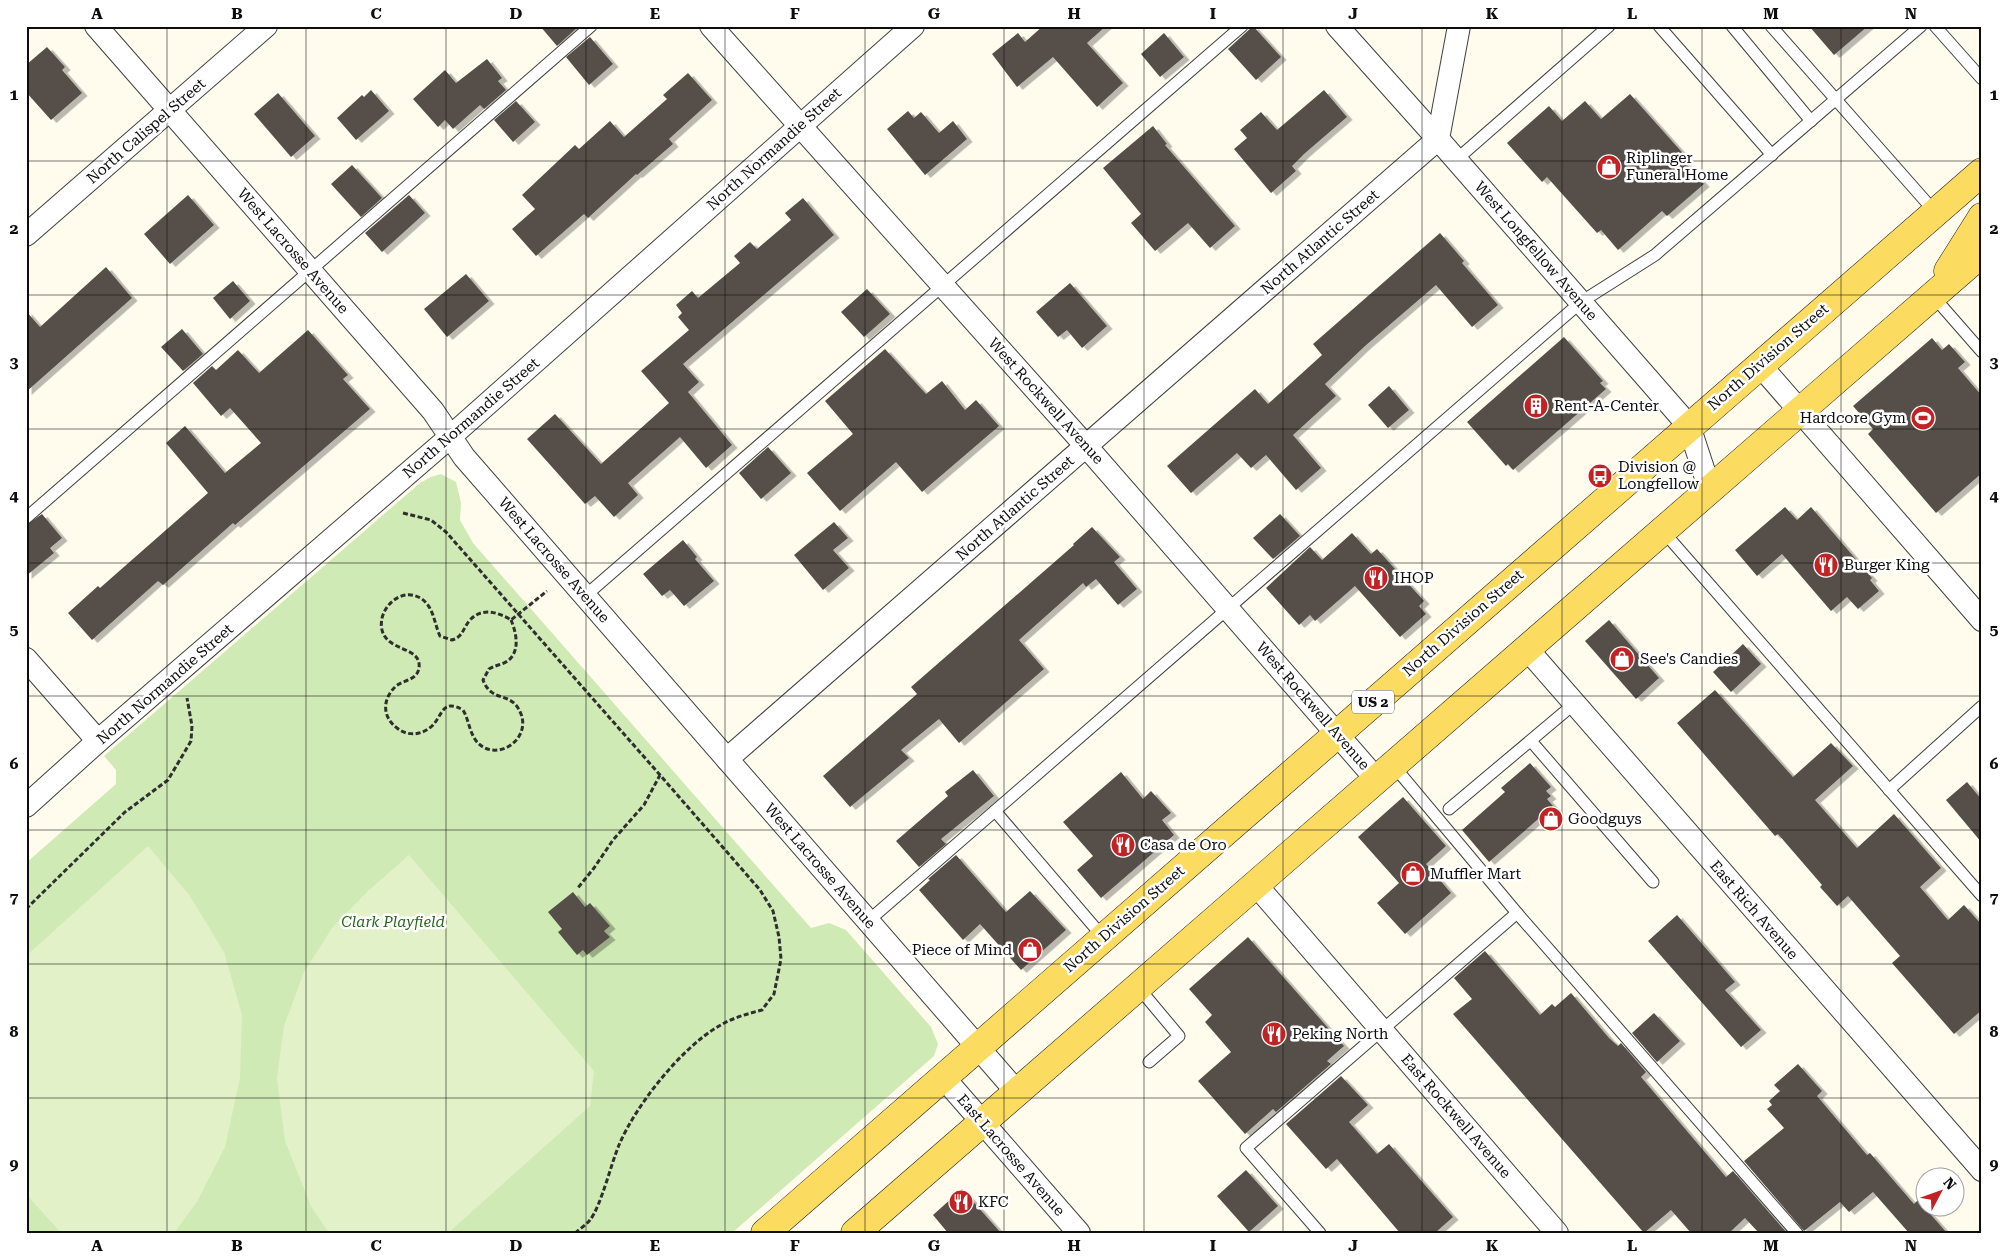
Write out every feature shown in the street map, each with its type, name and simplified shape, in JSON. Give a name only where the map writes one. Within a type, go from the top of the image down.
[{"type":"main road","name":"North Division Street","points":[[765,1233],[1759,364],[1982,172]]},
{"type":"main road","points":[[1933,296],[1982,217]]},
{"type":"main road","points":[[854,1233],[1982,253]]},
{"type":"street","name":"West Lacrosse Avenue","points":[[96,26],[433,411],[464,457],[1016,1091]]},
{"type":"street","name":"North Calispel Street","points":[[26,236],[266,26]]},
{"type":"street","name":"West Rockwell Avenue","points":[[711,26],[1086,446],[1337,733],[1385,772]]},
{"type":"street","name":"North Normandie Street","points":[[26,806],[450,436],[913,26]]},
{"type":"street","name":"West Longfellow Avenue","points":[[1337,26],[1689,426],[1710,490]]},
{"type":"street","points":[[1438,139],[1459,26]]},
{"type":"street","name":"North Atlantic Street","points":[[727,759],[1438,139]]},
{"type":"street","points":[[1759,364],[1982,620]]},
{"type":"street","name":"East Rich Avenue","points":[[1527,649],[1982,1170]]},
{"type":"street","points":[[26,658],[98,742]]},
{"type":"street","name":"East Rockwell Avenue","points":[[1256,885],[1557,1233]]},
{"type":"street","name":"East Lacrosse Avenue","points":[[943,1077],[1079,1233]]},
{"type":"lane","points":[[26,518],[590,26]]},
{"type":"lane","points":[[585,596],[1242,26]]},
{"type":"lane","points":[[1456,160],[1609,26]]},
{"type":"lane","points":[[1659,26],[1772,154]]},
{"type":"lane","points":[[1732,26],[1811,121]]},
{"type":"lane","points":[[1771,26],[1935,212]]},
{"type":"lane","points":[[867,922],[1581,302],[1655,255],[1921,26]]},
{"type":"lane","points":[[1935,26],[1982,79]]},
{"type":"lane","points":[[1933,296],[1982,352]]},
{"type":"lane","points":[[1662,530],[1982,896]]},
{"type":"lane","points":[[1449,809],[1574,704]]},
{"type":"lane","points":[[1889,790],[1982,706]]},
{"type":"lane","points":[[1531,741],[1653,882]]},
{"type":"lane","points":[[1385,772],[1517,913],[1797,1233]]},
{"type":"lane","points":[[995,811],[1103,937]]},
{"type":"lane","points":[[1320,1233],[1246,1148],[1517,913]]},
{"type":"lane","points":[[1138,987],[1179,1036],[1149,1062]]},
{"type":"path","points":[[400,512],[431,520],[446,532],[760,890],[773,912],[781,958],[774,994],[762,1010],[718,1026],[693,1046],[642,1104],[620,1144],[590,1220],[575,1233]]},
{"type":"path","points":[[511,620],[567,575]]},
{"type":"path","points":[[411,595],[421,598],[434,614],[440,636],[446,639],[457,639],[462,635],[470,620],[486,612],[499,613],[511,620],[516,632],[516,645],[513,656],[505,663],[489,669],[483,680],[486,689],[492,694],[502,696],[513,702],[521,714],[523,727],[518,738],[509,747],[500,752],[488,750],[478,742],[470,731],[463,710],[456,706],[444,708],[432,725],[420,733],[408,734],[398,730],[390,723],[385,712],[385,703],[398,685],[413,678],[418,671],[419,664],[416,656],[389,643],[382,633],[380,620],[384,609],[392,601],[411,595]]},
{"type":"path","points":[[26,909],[125,812],[168,780],[191,741],[192,726],[186,690]]},
{"type":"path","points":[[577,889],[613,840],[644,806],[660,775]]},
{"type":"green space","name":"Clark Playfield","points":[[441,474],[456,482],[461,503],[460,520],[473,543],[811,928],[829,923],[846,930],[931,1027],[938,1044],[934,1056],[732,1233],[26,1233],[26,863],[116,784],[116,770],[104,756],[420,483]]},
{"type":"green space","points":[[148,846],[190,896],[224,952],[242,1015],[240,1078],[225,1147],[197,1202],[174,1233],[61,1233],[26,1194],[26,956]]},
{"type":"green space","points":[[409,855],[594,1071],[590,1106],[448,1233],[329,1233],[311,1206],[285,1141],[277,1078],[284,1026],[304,972],[332,928],[369,890]]},
{"type":"building","points":[[540,26],[579,26],[557,46]]},
{"type":"building","points":[[1043,26],[1106,26],[1087,43],[1123,83],[1097,107],[1053,57],[1017,87],[992,54],[1018,33],[1025,42]]},
{"type":"building","points":[[1253,26],[1281,57],[1256,80],[1228,49]]},
{"type":"building","points":[[1809,26],[1868,26],[1834,55]]},
{"type":"building","points":[[1164,33],[1184,57],[1160,77],[1141,54]]},
{"type":"building","points":[[590,37],[613,64],[589,85],[566,57]]},
{"type":"building","points":[[47,47],[65,67],[62,70],[82,93],[51,120],[26,92],[26,65]]},
{"type":"building","points":[[487,59],[502,78],[498,81],[506,90],[484,109],[480,105],[453,129],[445,120],[438,127],[413,99],[445,70],[456,83]]},
{"type":"building","points":[[688,73],[712,100],[669,139],[673,144],[636,174],[588,218],[584,214],[536,256],[512,229],[535,209],[522,195],[575,145],[579,149],[610,121],[624,137],[667,99],[663,95]]},
{"type":"building","points":[[371,90],[389,111],[356,140],[337,118],[362,95],[364,97]]},
{"type":"building","points":[[1324,90],[1347,117],[1292,166],[1296,171],[1271,193],[1234,149],[1247,138],[1240,130],[1261,112],[1277,130]]},
{"type":"building","points":[[278,93],[315,136],[291,157],[254,114]]},
{"type":"building","name":"Riplinger Funeral Home","points":[[1630,94],[1688,159],[1685,162],[1704,184],[1667,216],[1662,211],[1618,250],[1601,230],[1597,233],[1547,177],[1542,182],[1507,143],[1549,106],[1562,121],[1585,101],[1601,119]]},
{"type":"building","points":[[516,101],[535,122],[513,142],[494,120]]},
{"type":"building","points":[[908,111],[914,118],[921,112],[939,133],[953,121],[967,139],[925,175],[887,129]]},
{"type":"building","points":[[1153,126],[1167,144],[1165,145],[1235,226],[1210,248],[1188,223],[1155,251],[1131,223],[1141,214],[1103,168]]},
{"type":"building","points":[[352,165],[382,198],[361,217],[331,184]]},
{"type":"building","points":[[188,195],[214,225],[170,264],[144,234]]},
{"type":"building","points":[[409,195],[425,213],[382,252],[365,233]]},
{"type":"building","points":[[803,198],[834,235],[683,364],[699,382],[688,392],[732,445],[706,468],[680,437],[628,483],[638,495],[614,517],[595,496],[585,504],[527,439],[555,414],[601,464],[669,403],[641,371],[689,330],[678,317],[682,313],[676,305],[692,291],[698,298],[740,263],[734,256],[750,242],[757,249],[791,220],[785,213]]},
{"type":"building","points":[[1440,233],[1464,261],[1462,263],[1498,305],[1472,327],[1436,285],[1365,346],[1325,384],[1336,396],[1293,435],[1321,468],[1296,490],[1266,455],[1251,468],[1237,453],[1191,493],[1167,466],[1255,389],[1268,404],[1322,355],[1313,344]]},
{"type":"building","points":[[106,267],[132,298],[26,392],[26,311],[40,327]]},
{"type":"building","points":[[466,274],[489,301],[447,337],[424,309]]},
{"type":"building","points":[[233,281],[250,301],[230,319],[213,298]]},
{"type":"building","points":[[1070,283],[1107,326],[1082,348],[1067,330],[1058,337],[1036,312]]},
{"type":"building","points":[[867,289],[890,314],[864,337],[841,312]]},
{"type":"building","points":[[182,329],[203,354],[183,371],[161,347]]},
{"type":"building","points":[[308,330],[348,375],[343,379],[370,409],[235,525],[233,523],[163,585],[158,581],[92,640],[68,613],[98,586],[100,588],[208,493],[166,443],[185,426],[225,473],[261,443],[230,408],[221,416],[193,383],[212,366],[216,370],[238,350],[259,373]]},
{"type":"building","name":"Rent-A-Center","points":[[1564,337],[1603,381],[1600,383],[1606,389],[1513,470],[1508,464],[1506,466],[1467,422]]},
{"type":"building","name":"Hardcore Gym","points":[[1932,338],[1942,350],[1949,344],[1965,362],[1958,368],[1982,396],[1982,473],[1936,513],[1868,434],[1873,429],[1853,406]]},
{"type":"building","points":[[885,349],[926,394],[942,381],[965,410],[976,400],[999,426],[922,492],[896,462],[840,511],[807,473],[853,434],[825,401]]},
{"type":"building","points":[[1389,386],[1409,410],[1388,428],[1368,405]]},
{"type":"building","points":[[768,447],[791,473],[761,499],[739,473]]},
{"type":"building","name":"Burger King","points":[[1785,507],[1797,520],[1811,507],[1872,578],[1870,580],[1879,591],[1858,609],[1847,597],[1831,611],[1782,554],[1757,576],[1735,550]]},
{"type":"building","points":[[42,514],[62,538],[50,548],[54,553],[26,576],[26,525]]},
{"type":"building","points":[[1280,514],[1300,536],[1273,559],[1253,538]]},
{"type":"building","points":[[834,522],[848,538],[833,550],[849,568],[823,590],[794,555]]},
{"type":"building","points":[[1092,527],[1120,557],[1114,562],[1137,589],[1118,605],[1096,579],[1086,587],[1083,583],[1019,640],[1044,669],[959,743],[939,719],[901,750],[909,758],[850,807],[823,776],[917,694],[911,687],[1074,545]]},
{"type":"building","points":[[1352,533],[1371,554],[1377,549],[1424,601],[1419,606],[1426,614],[1400,637],[1355,586],[1315,621],[1310,615],[1299,625],[1266,588],[1310,547],[1322,560]]},
{"type":"building","points":[[683,540],[697,557],[695,559],[714,581],[684,606],[670,590],[662,596],[643,574]]},
{"type":"building","name":"See's Candies","points":[[1609,620],[1659,678],[1636,699],[1585,641]]},
{"type":"building","points":[[1743,644],[1761,664],[1731,692],[1713,672]]},
{"type":"building","points":[[1715,690],[1793,777],[1831,743],[1853,766],[1815,800],[1857,848],[1894,814],[1941,868],[1920,887],[1948,920],[1964,905],[1982,925],[1982,1010],[1954,1034],[1892,963],[1900,956],[1848,896],[1837,906],[1820,887],[1822,885],[1778,834],[1775,836],[1677,723]]},
{"type":"building","points":[[1530,763],[1551,787],[1546,791],[1551,796],[1547,799],[1553,806],[1489,862],[1462,830],[1505,792],[1501,788]]},
{"type":"building","points":[[973,770],[994,796],[941,839],[946,844],[919,867],[896,841],[948,796],[945,792]]},
{"type":"building","name":"Casa de Oro","points":[[1121,772],[1143,799],[1151,791],[1171,813],[1162,820],[1174,835],[1101,898],[1077,870],[1093,856],[1063,822]]},
{"type":"building","points":[[1967,782],[1982,800],[1982,843],[1946,800]]},
{"type":"building","name":"Muffler Mart","points":[[1403,797],[1446,846],[1426,864],[1451,893],[1405,934],[1377,903],[1399,883],[1358,837]]},
{"type":"building","points":[[956,855],[1006,912],[1030,891],[1066,930],[1021,970],[980,924],[963,940],[919,890],[930,880],[928,879]]},
{"type":"building","points":[[573,892],[585,907],[590,903],[610,926],[604,931],[610,937],[587,955],[583,950],[577,955],[558,932],[562,929],[548,912]]},
{"type":"building","points":[[1677,915],[1735,982],[1725,990],[1761,1030],[1741,1047],[1648,941]]},
{"type":"building","name":"Peking North","points":[[1248,937],[1344,1046],[1327,1061],[1331,1064],[1276,1112],[1273,1109],[1245,1134],[1198,1081],[1231,1052],[1205,1022],[1212,1015],[1189,989]]},
{"type":"building","points":[[1485,951],[1540,1015],[1552,1004],[1555,1007],[1571,993],[1609,1038],[1618,1046],[1621,1043],[1646,1072],[1641,1077],[1726,1177],[1733,1171],[1787,1233],[1759,1233],[1745,1218],[1729,1233],[1691,1233],[1671,1210],[1644,1233],[1453,1014],[1472,999],[1454,978]]},
{"type":"building","points":[[1654,1013],[1680,1041],[1657,1062],[1632,1033]]},
{"type":"building","points":[[1798,1064],[1822,1091],[1817,1096],[1867,1155],[1870,1153],[1914,1204],[1916,1202],[1916,1216],[1932,1216],[1947,1233],[1909,1233],[1873,1192],[1849,1212],[1840,1202],[1804,1231],[1744,1161],[1784,1128],[1767,1109],[1772,1105],[1769,1101],[1780,1091],[1774,1085]]},
{"type":"building","points":[[1341,1076],[1368,1105],[1349,1122],[1377,1154],[1389,1144],[1453,1217],[1435,1233],[1400,1233],[1337,1159],[1326,1169],[1286,1124]]},
{"type":"building","points":[[1246,1170],[1278,1206],[1249,1232],[1217,1196]]},
{"type":"building","name":"KFC","points":[[962,1189],[1001,1233],[948,1233],[933,1215]]},
{"type":"place","name":"Riplinger Funeral Home","points":[[1609,167]]},
{"type":"place","name":"Rent-A-Center","points":[[1536,406]]},
{"type":"place","name":"Hardcore Gym","points":[[1923,418]]},
{"type":"place","name":"Division @ Longfellow","points":[[1600,476]]},
{"type":"place","name":"Burger King","points":[[1826,565]]},
{"type":"place","name":"IHOP","points":[[1376,578]]},
{"type":"place","name":"See's Candies","points":[[1622,659]]},
{"type":"place","name":"Goodguys","points":[[1551,819]]},
{"type":"place","name":"Casa de Oro","points":[[1123,845]]},
{"type":"place","name":"Muffler Mart","points":[[1413,874]]},
{"type":"place","name":"Piece of Mind","points":[[1030,950]]},
{"type":"place","name":"Peking North","points":[[1274,1034]]},
{"type":"place","name":"KFC","points":[[961,1202]]}]
